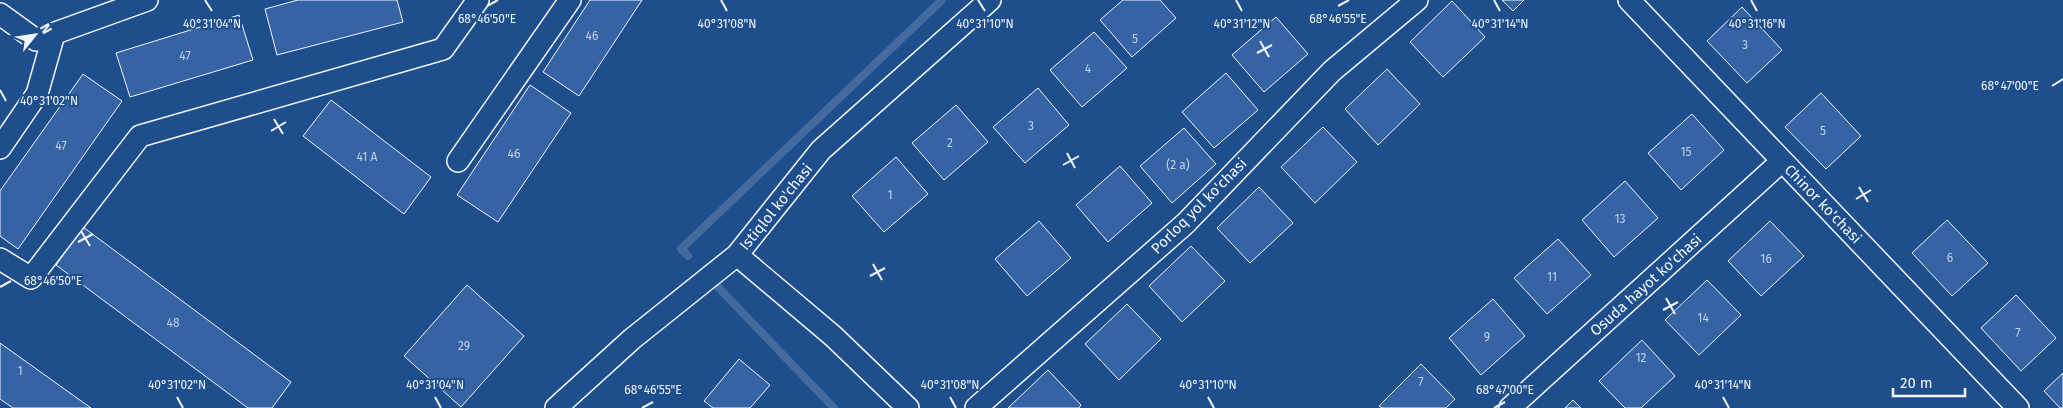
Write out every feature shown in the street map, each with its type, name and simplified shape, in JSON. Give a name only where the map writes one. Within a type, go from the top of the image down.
[{"type":"street","points":[[0,14],[36,40],[147,0]]},
{"type":"street","points":[[0,259],[31,278],[140,136],[443,49],[478,0]]},
{"type":"street","points":[[458,160],[570,0]]},
{"type":"street","name":"Istiqlol ko'chasi","points":[[556,408],[632,338],[737,255],[821,150],[990,0]]},
{"type":"street","name":"Porloq yol ko'chasi","points":[[976,408],[1186,223],[1332,71],[1417,0]]},
{"type":"street","name":"Chinor ko'chasi","points":[[1629,0],[2018,408]]},
{"type":"street","points":[[0,148],[37,94],[54,34]]},
{"type":"street","name":"Osuda hayot ko'chasi","points":[[1510,408],[1782,161]]},
{"type":"street","points":[[737,255],[833,336],[908,408]]},
{"type":"building","points":[[298,0],[397,0],[403,22],[277,55],[265,9]]},
{"type":"building","points":[[590,0],[642,0],[579,96],[543,72]]},
{"type":"building","points":[[1123,0],[1160,0],[1176,18],[1132,57],[1100,20]]},
{"type":"building","points":[[1502,0],[1524,0],[1513,11]]},
{"type":"building","points":[[1452,1],[1485,37],[1443,77],[1410,42]]},
{"type":"building","points":[[1742,7],[1782,50],[1747,83],[1707,41]]},
{"type":"building","points":[[239,15],[253,60],[130,97],[116,53]]},
{"type":"building","points":[[1276,17],[1308,54],[1264,92],[1232,55]]},
{"type":"building","points":[[1094,32],[1127,68],[1082,107],[1050,70]]},
{"type":"building","points":[[1387,69],[1420,104],[1378,145],[1345,109]]},
{"type":"building","points":[[1226,73],[1258,110],[1214,148],[1182,112]]},
{"type":"building","points":[[83,74],[122,101],[18,249],[0,236],[0,191]]},
{"type":"building","points":[[530,85],[571,113],[498,222],[457,195]]},
{"type":"building","points":[[1038,88],[1069,125],[1025,163],[993,127]]},
{"type":"building","points":[[1821,93],[1861,136],[1826,169],[1785,127]]},
{"type":"building","points":[[331,100],[431,177],[404,214],[303,136]]},
{"type":"building","points":[[956,105],[988,142],[944,180],[912,143]]},
{"type":"building","points":[[1692,114],[1724,150],[1681,190],[1648,153]]},
{"type":"building","points":[[1323,127],[1357,162],[1315,203],[1281,167]]},
{"type":"building","points":[[1184,128],[1216,164],[1172,203],[1140,166]]},
{"type":"building","points":[[896,157],[928,194],[884,232],[852,196]]},
{"type":"building","points":[[1120,166],[1152,203],[1108,242],[1076,205]]},
{"type":"building","points":[[1625,181],[1658,218],[1614,257],[1582,220]]},
{"type":"building","points":[[1259,187],[1293,223],[1250,263],[1217,228]]},
{"type":"building","points":[[1947,220],[1988,263],[1952,296],[1912,253]]},
{"type":"building","points":[[1039,221],[1071,258],[1027,296],[995,259]]},
{"type":"building","points":[[1770,221],[1804,256],[1761,296],[1728,261]]},
{"type":"building","points":[[83,227],[291,382],[272,408],[248,408],[56,265]]},
{"type":"building","points":[[1558,239],[1591,275],[1547,314],[1514,278]]},
{"type":"building","points":[[1191,246],[1225,281],[1182,322],[1149,286]]},
{"type":"building","points":[[1707,280],[1741,315],[1699,355],[1665,320]]},
{"type":"building","points":[[467,285],[524,336],[461,407],[404,356]]},
{"type":"building","points":[[2016,295],[2056,338],[2021,371],[1981,328]]},
{"type":"building","points":[[1493,299],[1525,336],[1481,375],[1449,338]]},
{"type":"building","points":[[1127,304],[1161,339],[1119,380],[1085,344]]},
{"type":"building","points":[[1642,340],[1675,376],[1641,408],[1625,408],[1599,381]]},
{"type":"building","points":[[0,343],[91,408],[13,408],[0,399]]},
{"type":"building","points":[[739,359],[770,385],[750,408],[713,408],[704,401]]},
{"type":"building","points":[[1421,364],[1455,399],[1446,408],[1382,408],[1379,406]]},
{"type":"building","points":[[1048,370],[1081,405],[1079,408],[1008,408]]},
{"type":"building","points":[[2063,373],[2063,408],[2060,408],[2044,391]]},
{"type":"building","points":[[1573,400],[1581,408],[1565,408]]},
{"type":"waterway","points":[[688,256],[681,249],[942,0]]},
{"type":"waterway","points":[[716,285],[834,408]]}]
